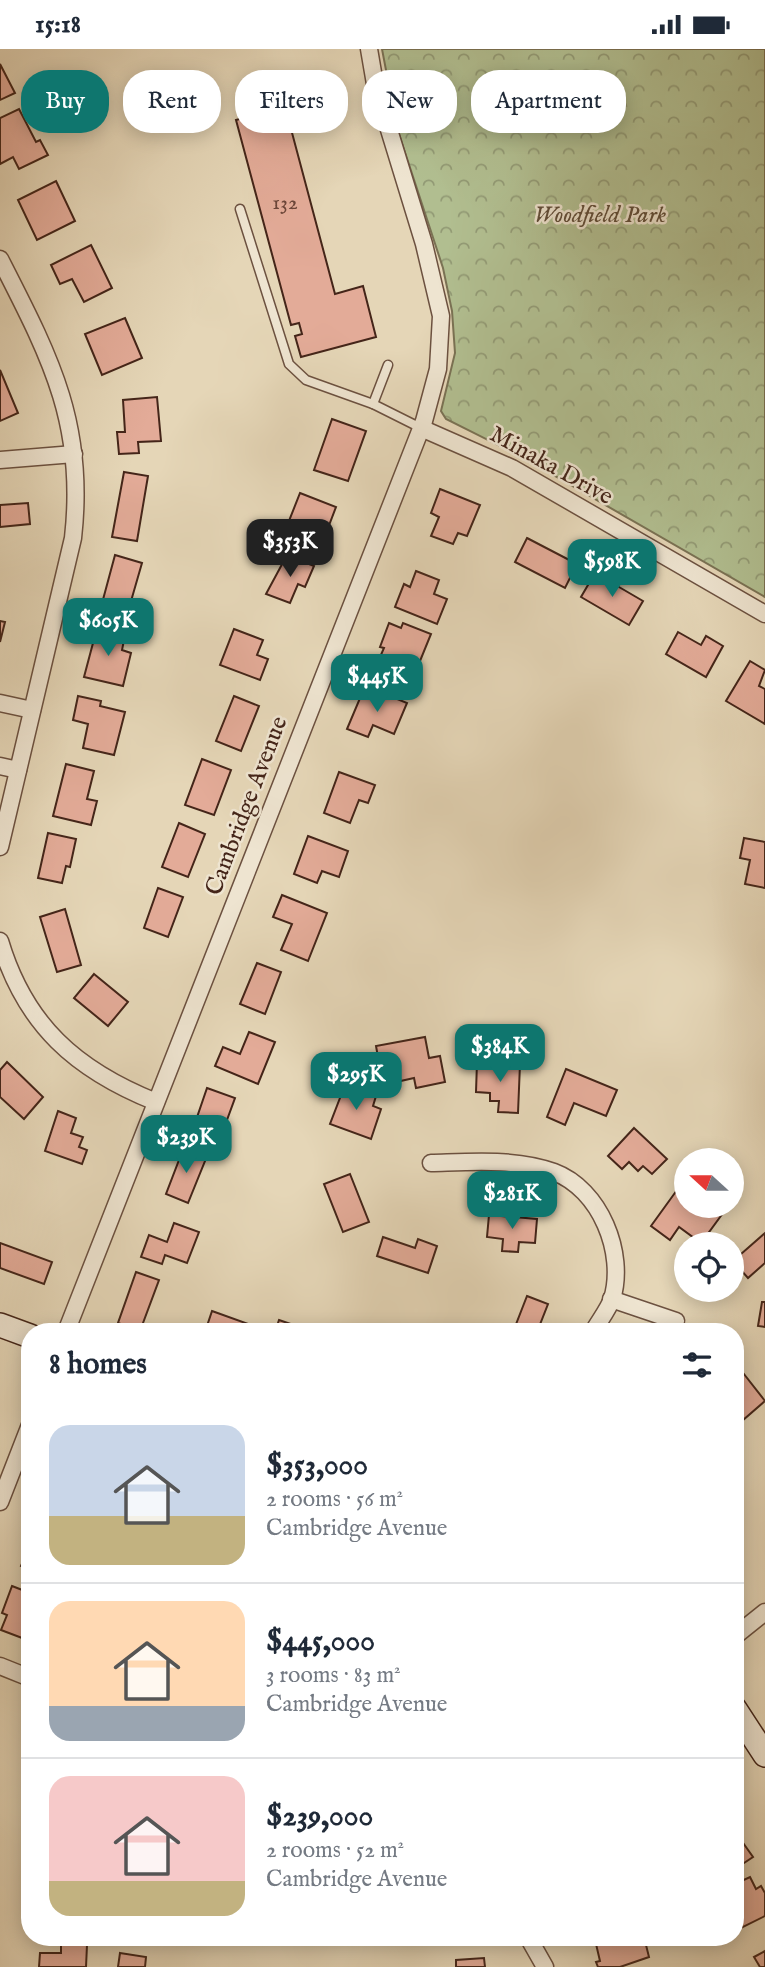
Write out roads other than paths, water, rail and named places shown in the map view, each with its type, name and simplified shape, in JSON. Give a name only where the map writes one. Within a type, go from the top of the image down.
[{"type":"street","name":"Cambridge Avenue","points":[[70,1323],[421,428],[438,369],[441,316],[424,244],[374,84],[369,49]]},
{"type":"street","points":[[0,259],[56,374],[68,409],[77,505],[73,538],[0,846]]},
{"type":"street","name":"Minaka Drive","points":[[421,428],[512,468],[765,614]]},
{"type":"street","points":[[0,460],[74,454]]},
{"type":"street","points":[[0,703],[32,710]]},
{"type":"street","points":[[0,766],[18,771]]},
{"type":"street","points":[[0,941],[26,1003],[56,1041],[93,1072],[156,1102]]},
{"type":"street","points":[[430,1163],[532,1165],[569,1180],[597,1209],[609,1234],[615,1266],[611,1299],[598,1323]]},
{"type":"street","points":[[611,1299],[676,1321]]},
{"type":"street","points":[[0,1325],[21,1333]]},
{"type":"street","points":[[0,1503],[21,1448]]},
{"type":"street","points":[[744,1629],[765,1612]]},
{"type":"street","points":[[0,1666],[21,1674]]},
{"type":"street","points":[[744,1723],[765,1755]]},
{"type":"street","points":[[533,1946],[545,1967]]},
{"type":"lane","points":[[240,209],[289,364],[306,380],[373,404],[421,428]]},
{"type":"lane","points":[[373,404],[388,365]]},
{"type":"park label","name":"Woodfield Park","points":[[600,215]]}]
